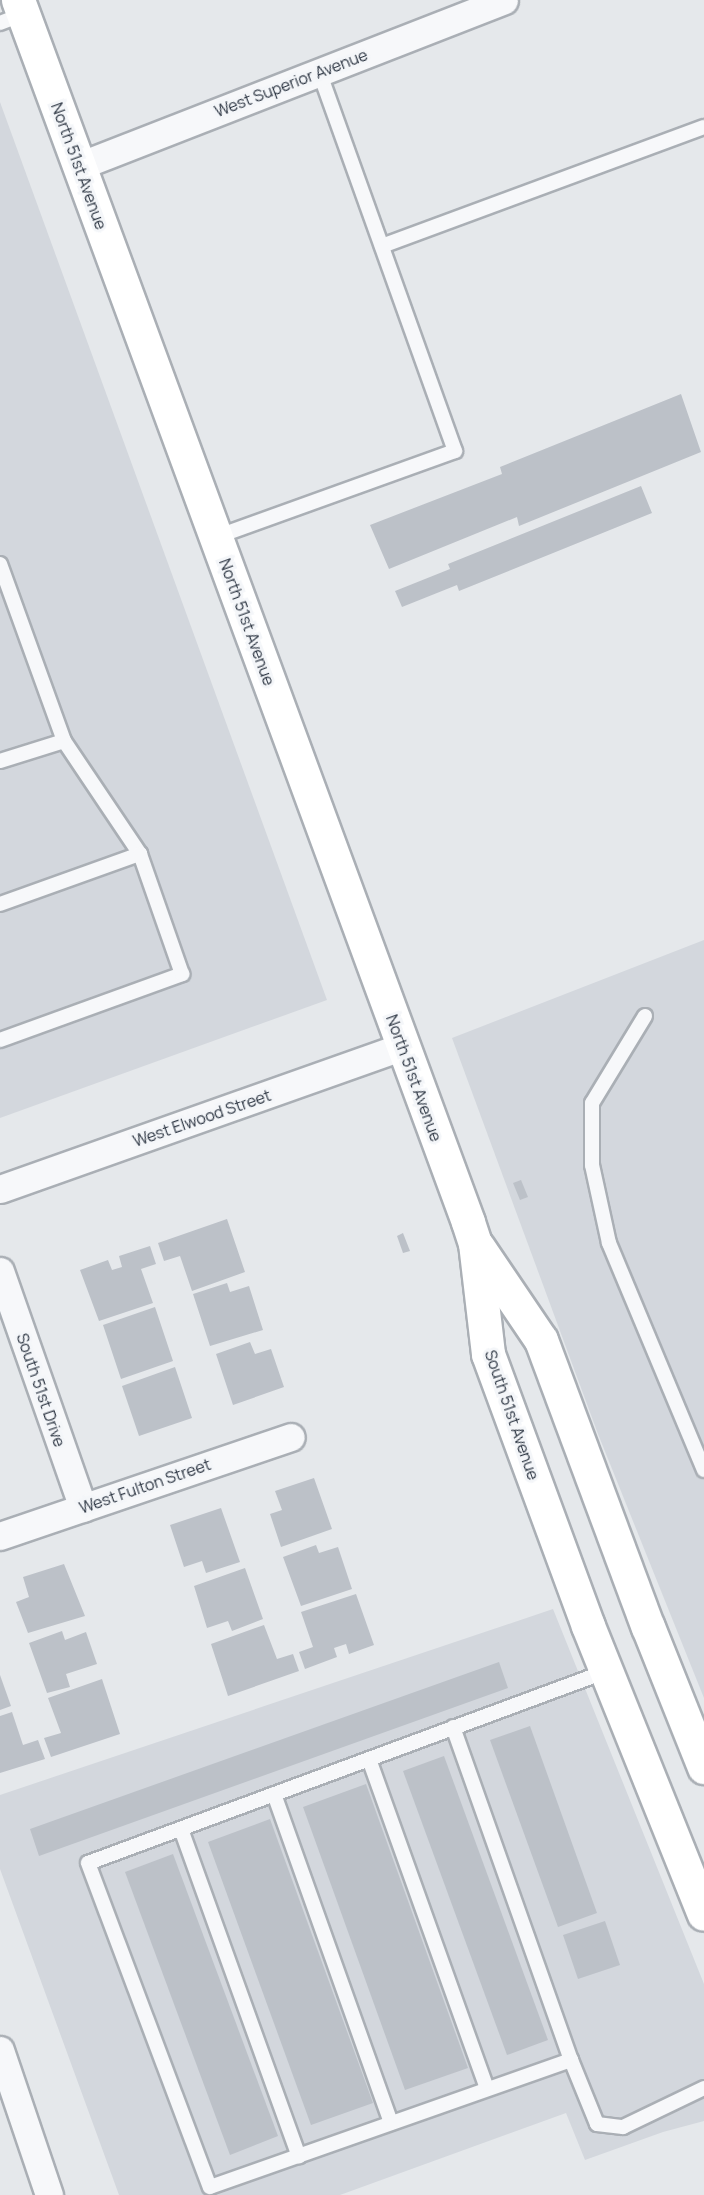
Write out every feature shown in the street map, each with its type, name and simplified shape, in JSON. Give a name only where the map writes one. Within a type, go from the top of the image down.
[{"type":"main road","name":"North 51st Avenue","points":[[14,13],[79,166],[475,1243]]},
{"type":"main road","name":"South 51st Avenue","points":[[475,1243],[488,1354],[607,1671],[704,1914]]},
{"type":"main road","points":[[475,1243],[541,1340],[648,1627],[704,1767]]},
{"type":"street","name":"West Superior Avenue","points":[[79,166],[493,2]]},
{"type":"street","name":"West Elwood Street","points":[[0,1189],[402,1046]]},
{"type":"street","name":"South 51st Drive","points":[[0,1271],[83,1508]]},
{"type":"street","name":"West Fulton Street","points":[[0,1536],[291,1437]]},
{"type":"street","points":[[2,2066],[49,2195]]},
{"type":"lane","points":[[216,537],[455,452],[319,72]]},
{"type":"lane","points":[[382,246],[704,127]]},
{"type":"lane","points":[[0,564],[64,741],[140,854],[182,974],[0,1040]]},
{"type":"lane","points":[[0,761],[64,741]]},
{"type":"lane","points":[[0,904],[140,854]]},
{"type":"lane","points":[[645,1016],[592,1103],[592,1165],[609,1243],[704,1470]]},
{"type":"lane","points":[[571,2060],[210,2187],[88,1863],[607,1671]]},
{"type":"lane","points":[[453,1728],[571,2060],[597,2124],[623,2127],[704,2088]]},
{"type":"lane","points":[[369,1759],[487,2089]]},
{"type":"lane","points":[[274,1794],[391,2123]]},
{"type":"lane","points":[[181,1829],[299,2156]]},
{"type":"shaded area","points":[[0,102],[327,1000],[0,1118]]},
{"type":"shaded area","points":[[704,940],[704,1698],[598,1434],[452,1038]]},
{"type":"shaded area","points":[[553,1609],[704,1984],[704,2121],[663,2132],[585,2160],[566,2113],[340,2195],[119,2195],[0,1869],[0,1795]]},
{"type":"building","points":[[681,394],[701,452],[519,526],[517,517],[389,569],[370,525],[502,474],[500,467]]},
{"type":"building","points":[[641,486],[652,513],[459,591],[457,585],[402,607],[395,591],[450,569],[448,564]]},
{"type":"building","points":[[521,1180],[528,1197],[520,1200],[513,1183]]},
{"type":"building","points":[[227,1219],[245,1272],[192,1291],[180,1256],[164,1261],[158,1243]]},
{"type":"building","points":[[403,1233],[410,1251],[403,1253],[397,1236]]},
{"type":"building","points":[[150,1246],[156,1264],[141,1269],[153,1303],[99,1321],[80,1270],[108,1260],[112,1270],[122,1267],[119,1256]]},
{"type":"building","points":[[227,1283],[230,1292],[249,1286],[263,1330],[210,1346],[193,1294]]},
{"type":"building","points":[[155,1307],[173,1361],[121,1379],[103,1325]]},
{"type":"building","points":[[250,1342],[255,1354],[271,1349],[284,1387],[233,1405],[216,1354]]},
{"type":"building","points":[[175,1367],[192,1418],[139,1436],[122,1386]]},
{"type":"building","points":[[314,1478],[332,1529],[281,1547],[270,1514],[282,1510],[275,1491]]},
{"type":"building","points":[[221,1508],[240,1562],[206,1573],[202,1561],[184,1567],[170,1525]]},
{"type":"building","points":[[316,1545],[319,1553],[338,1547],[352,1589],[301,1606],[283,1557]]},
{"type":"building","points":[[64,1564],[85,1616],[28,1633],[16,1602],[29,1597],[23,1577]]},
{"type":"building","points":[[245,1568],[263,1619],[232,1631],[228,1621],[207,1628],[194,1586]]},
{"type":"building","points":[[356,1594],[374,1645],[349,1654],[346,1644],[334,1648],[337,1657],[305,1669],[299,1652],[313,1647],[301,1612]]},
{"type":"building","points":[[264,1625],[277,1659],[293,1654],[299,1671],[228,1696],[211,1644]]},
{"type":"building","points":[[62,1631],[65,1640],[86,1632],[97,1664],[66,1674],[70,1687],[47,1693],[29,1643]]},
{"type":"building","points":[[499,1662],[508,1688],[39,1856],[30,1829]]},
{"type":"building","points":[[0,1675],[11,1706],[0,1710]]},
{"type":"building","points":[[102,1679],[120,1734],[51,1757],[44,1738],[61,1733],[48,1698]]},
{"type":"building","points":[[12,1712],[23,1745],[38,1740],[45,1759],[0,1773],[0,1716]]},
{"type":"building","points":[[530,1726],[597,1913],[558,1927],[490,1740]]},
{"type":"building","points":[[444,1756],[548,2040],[507,2055],[403,1771]]},
{"type":"building","points":[[366,1784],[468,2068],[405,2090],[303,1807]]},
{"type":"building","points":[[270,1819],[373,2103],[311,2125],[208,1842]]},
{"type":"building","points":[[173,1854],[278,2136],[230,2155],[125,1872]]},
{"type":"building","points":[[605,1921],[620,1965],[578,1979],[563,1935]]}]
